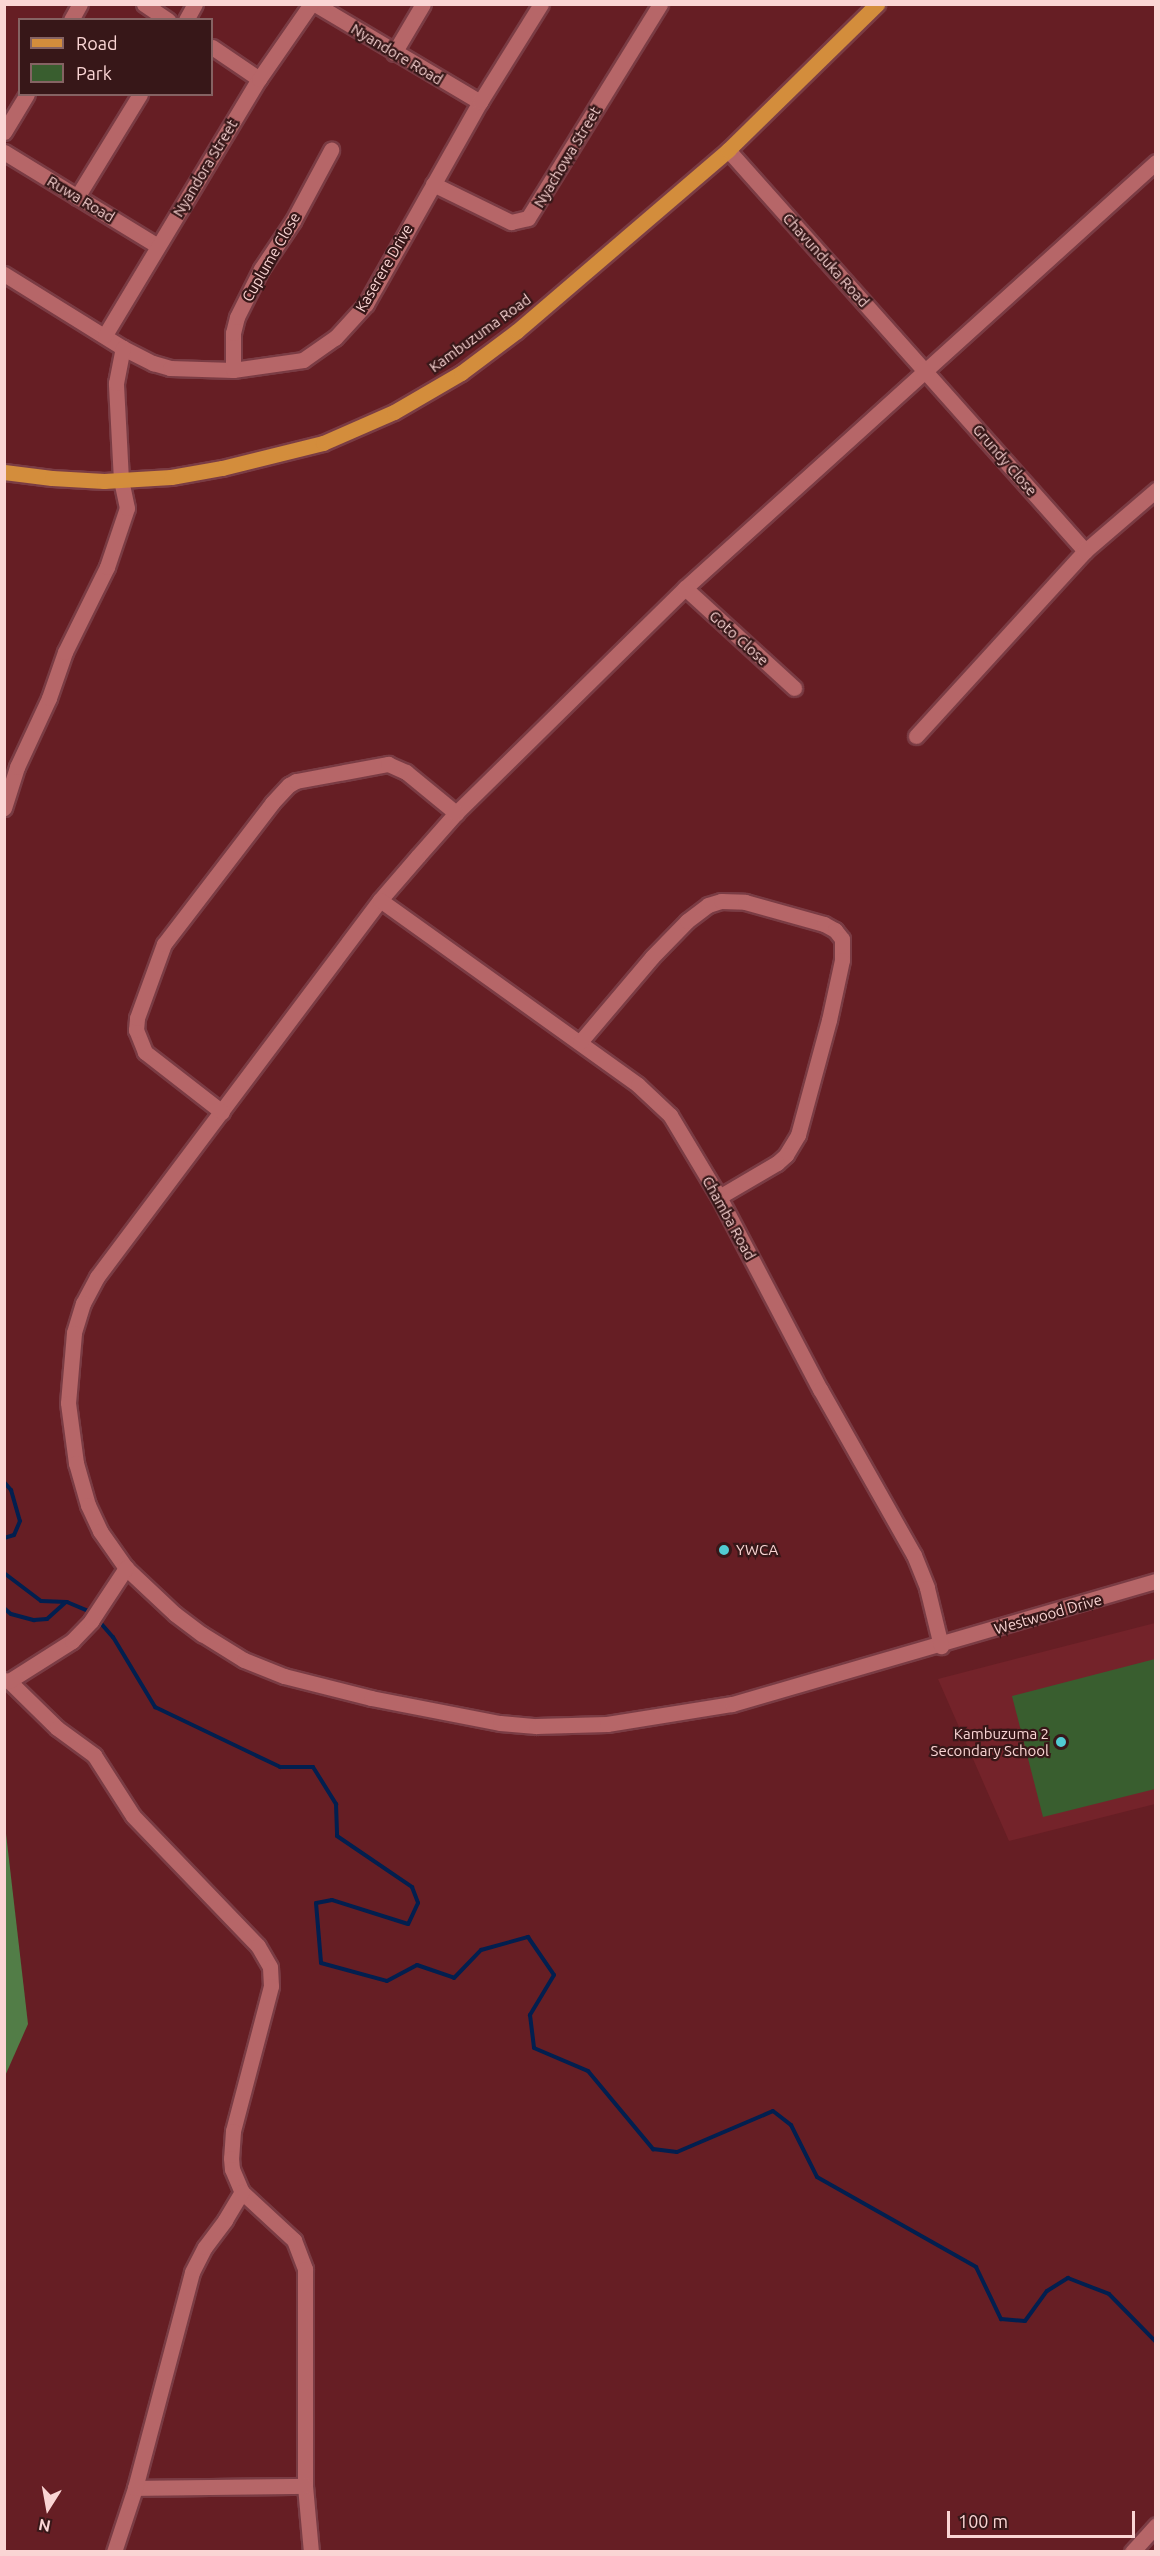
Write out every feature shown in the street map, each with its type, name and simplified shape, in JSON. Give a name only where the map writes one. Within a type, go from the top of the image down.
[{"type":"main road","name":"Kambuzuma Road","points":[[4,472],[52,478],[121,480],[171,477],[234,466],[323,443],[394,412],[461,373],[517,331],[728,150],[877,4]]},
{"type":"street","points":[[72,18],[80,4]]},
{"type":"street","points":[[144,4],[165,18]]},
{"type":"street","points":[[187,18],[195,4]]},
{"type":"street","name":"Nyandore Road","points":[[313,4],[480,102]]},
{"type":"street","name":"Nyandora Street","points":[[105,335],[259,79],[313,4]]},
{"type":"street","points":[[394,52],[423,4]]},
{"type":"street","name":"Kaserere Drive","points":[[4,274],[123,348],[153,363],[170,368],[233,370],[303,360],[335,338],[366,304],[480,102],[541,4]]},
{"type":"street","name":"Nyachowa Street","points":[[433,184],[511,222],[528,218],[660,4]]},
{"type":"street","points":[[213,48],[259,79]]},
{"type":"street","points":[[4,132],[26,96]]},
{"type":"street","points":[[77,197],[139,96]]},
{"type":"street","name":"Cuplume Close","points":[[233,370],[233,333],[237,317],[261,270],[293,221],[331,150]]},
{"type":"street","name":"Chavunduka Road","points":[[728,150],[925,369]]},
{"type":"street","name":"Ruwa Road","points":[[4,152],[158,246]]},
{"type":"street","name":"Westwood Drive","points":[[1155,162],[685,588],[456,813],[380,900],[97,1277],[83,1303],[74,1333],[69,1403],[76,1463],[88,1505],[100,1531],[126,1568],[175,1614],[202,1634],[244,1660],[265,1669],[371,1698],[518,1724],[607,1724],[716,1708],[941,1646],[1155,1581]]},
{"type":"street","points":[[4,808],[17,767],[49,698],[64,652],[107,567],[127,508],[121,480],[116,383],[123,348]]},
{"type":"street","name":"Grundy Close","points":[[925,369],[1085,551]]},
{"type":"street","points":[[916,736],[1085,551],[1155,490]]},
{"type":"street","name":"Goto Close","points":[[685,588],[794,688]]},
{"type":"street","points":[[222,1113],[145,1052],[137,1036],[137,1018],[164,944],[272,803],[288,785],[296,781],[388,764],[406,772],[456,813]]},
{"type":"street","name":"Chamba Road","points":[[380,900],[580,1042],[661,1104],[678,1126],[719,1197],[820,1389],[914,1555],[927,1588],[941,1646]]},
{"type":"street","points":[[580,1042],[652,957],[687,921],[708,905],[721,901],[746,902],[824,924],[835,930],[842,939],[842,960],[829,1020],[798,1135],[789,1150],[777,1163],[719,1197]]},
{"type":"street","points":[[126,1568],[91,1621],[64,1648],[7,1680],[57,1728],[94,1755],[133,1816],[207,1891],[265,1957],[270,1967],[271,1986],[251,2057],[231,2145],[232,2169],[242,2192],[294,2240],[305,2269],[305,2486],[311,2552]]},
{"type":"street","points":[[114,2552],[135,2488],[192,2272],[242,2192]]},
{"type":"street","points":[[135,2488],[305,2486]]},
{"type":"street","points":[[1132,2552],[1155,2526]]},
{"type":"shaded area","name":"Kambuzuma 2 Secondary School","points":[[1155,1623],[1155,1804],[1009,1841],[938,1679]]},
{"type":"green space","points":[[1155,1659],[1155,1789],[1043,1817],[1012,1696]]},
{"type":"green space","points":[[5,1825],[28,2024],[4,2076]]},
{"type":"waterway","points":[[4,1482],[11,1490],[20,1521],[14,1535],[4,1538]]},
{"type":"waterway","points":[[4,1573],[41,1601],[67,1602],[91,1612]]},
{"type":"waterway","points":[[4,1608],[11,1614],[34,1620],[47,1619],[66,1602]]},
{"type":"waterway","points":[[98,1620],[113,1637],[155,1707],[280,1767],[313,1767],[336,1804],[337,1836],[412,1887],[418,1903],[408,1924],[332,1900],[316,1903],[321,1963],[387,1981],[417,1965],[454,1978],[481,1950],[528,1937],[554,1975],[530,2015],[534,2048],[588,2071],[653,2149],[677,2152],[773,2111],[791,2125],[817,2177],[976,2267],[1001,2319],[1025,2321],[1047,2291],[1068,2278],[1109,2294],[1156,2342]]},
{"type":"place","name":"YWCA","points":[[724,1550]]},
{"type":"place","name":"Kambuzuma 2 Secondary School","points":[[1061,1742]]}]
